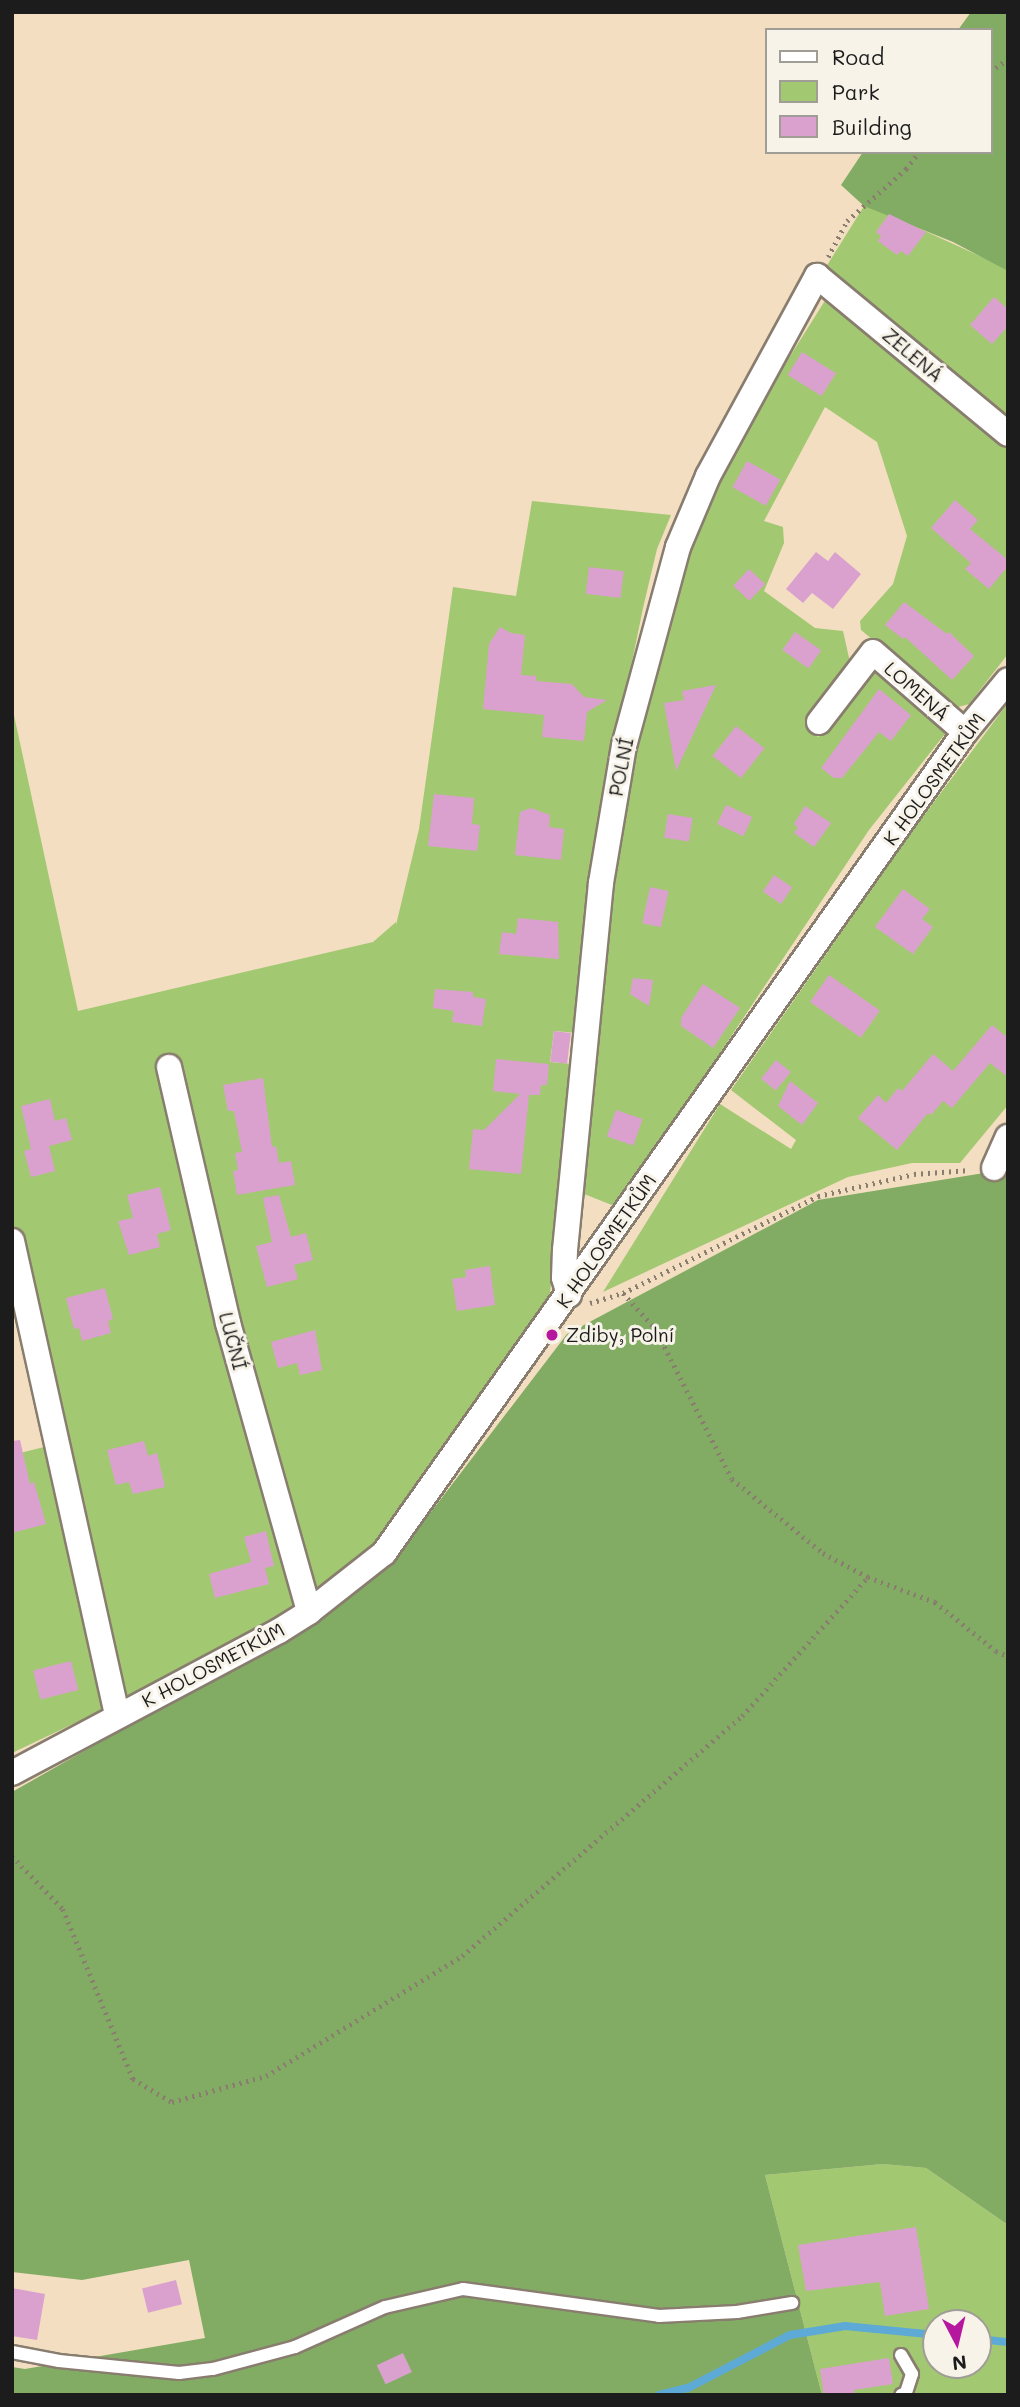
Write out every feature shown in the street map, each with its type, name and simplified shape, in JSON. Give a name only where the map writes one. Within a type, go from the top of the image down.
[{"type":"street","name":"ZELENÁ","points":[[817,276],[1008,434]]},
{"type":"street","name":"POLNÍ","points":[[569,1295],[564,1278],[567,1223],[601,883],[624,746],[678,547],[708,476],[817,276]]},
{"type":"street","name":"LOMENÁ","points":[[819,723],[873,652],[965,733]]},
{"type":"street","name":"K HOLOSMETKŮM","points":[[12,1773],[309,1612],[384,1553],[965,733],[1008,680]]},
{"type":"street","name":"LUČNÍ","points":[[169,1067],[228,1323],[309,1612]]},
{"type":"street","points":[[994,1168],[1008,1137]]},
{"type":"street","points":[[12,1241],[117,1716]]},
{"type":"lane","points":[[12,2352],[59,2361],[179,2373],[213,2369],[295,2347],[385,2307],[463,2289],[659,2316],[737,2312],[792,2303]]},
{"type":"lane","points":[[901,2355],[912,2374],[906,2393],[901,2395]]},
{"type":"path","points":[[992,71],[1008,59]]},
{"type":"path","points":[[817,276],[847,221],[906,169],[917,154]]},
{"type":"path","points":[[569,1295],[593,1304],[622,1293],[818,1196],[914,1174],[994,1168]]},
{"type":"path","points":[[622,1293],[655,1328],[732,1479],[823,1553],[869,1577],[935,1602],[996,1651],[1008,1656]]},
{"type":"path","points":[[12,1856],[63,1909],[133,2079],[172,2102],[266,2076],[462,1956],[742,1716],[869,1577]]},
{"type":"green space","points":[[971,12],[1008,12],[1008,271],[953,242],[864,206],[841,185],[862,154],[992,154],[992,28],[959,28]]},
{"type":"green space","points":[[864,206],[881,211],[1006,268],[1008,425],[826,267]]},
{"type":"green space","points":[[831,291],[1008,446],[1008,654],[969,704],[955,708],[861,630],[860,621],[893,584],[907,536],[877,442],[825,407],[764,521],[783,527],[784,543],[764,591],[815,628],[843,631],[852,671],[806,728],[818,737],[872,668],[952,725],[869,830],[617,1207],[584,1194],[618,854],[638,740],[696,524],[777,377]]},
{"type":"green space","points":[[532,501],[671,515],[657,549],[643,608],[596,838],[577,1033],[554,1031],[550,1062],[574,1064],[550,1293],[543,1313],[366,1556],[322,1594],[159,1683],[12,1753],[12,1455],[56,1444],[12,1280],[12,706],[78,1011],[373,942],[396,922],[396,925],[419,829],[453,587],[516,596]]},
{"type":"green space","points":[[1008,703],[1008,1105],[960,1163],[912,1163],[848,1177],[603,1292],[720,1104],[791,1149],[796,1140],[731,1090],[913,830]]},
{"type":"green space","points":[[984,1173],[1008,1176],[1008,2225],[926,2168],[883,2164],[765,2175],[822,2395],[12,2395],[12,2367],[25,2369],[205,2338],[189,2260],[82,2280],[12,2272],[12,1792],[339,1606],[395,1559],[567,1334],[818,1200]]},
{"type":"green space","points":[[883,2164],[926,2168],[1008,2225],[1008,2395],[822,2395],[765,2175]]},
{"type":"building","points":[[889,214],[926,232],[908,256],[901,251],[897,255],[878,241],[881,236],[876,232]]},
{"type":"building","points":[[994,297],[1008,309],[1008,326],[992,344],[970,325]]},
{"type":"building","points":[[802,352],[836,373],[822,396],[788,375]]},
{"type":"building","points":[[747,461],[780,479],[766,506],[732,487]]},
{"type":"building","points":[[955,500],[978,520],[970,529],[1008,560],[1008,566],[989,589],[965,569],[971,563],[931,528]]},
{"type":"building","points":[[816,552],[828,561],[835,552],[861,574],[833,609],[812,593],[803,603],[786,589]]},
{"type":"building","points":[[589,567],[624,571],[620,598],[586,594]]},
{"type":"building","points":[[749,569],[765,584],[749,601],[733,586]]},
{"type":"building","points":[[904,602],[947,634],[949,632],[974,656],[952,680],[905,637],[903,639],[885,625]]},
{"type":"building","points":[[500,627],[511,633],[525,635],[521,675],[536,676],[536,681],[572,684],[584,697],[607,700],[587,712],[584,741],[542,737],[544,715],[483,709],[489,644]]},
{"type":"building","points":[[795,632],[821,650],[809,668],[782,650]]},
{"type":"building","points":[[716,685],[676,771],[664,703],[684,700],[682,691]]},
{"type":"building","points":[[879,689],[911,715],[891,741],[879,732],[842,778],[834,778],[821,768]]},
{"type":"building","points":[[736,726],[764,748],[741,778],[713,756]]},
{"type":"building","points":[[434,794],[474,798],[472,824],[480,825],[477,851],[428,846]]},
{"type":"building","points":[[726,805],[752,817],[743,836],[717,824]]},
{"type":"building","points":[[805,806],[831,823],[814,847],[794,833],[798,827],[794,824]]},
{"type":"building","points":[[531,808],[550,815],[549,827],[564,829],[561,860],[515,855],[520,812]]},
{"type":"building","points":[[668,814],[693,818],[689,842],[664,838]]},
{"type":"building","points":[[774,875],[792,887],[781,904],[763,892]]},
{"type":"building","points":[[650,887],[669,891],[661,927],[642,923]]},
{"type":"building","points":[[903,889],[930,909],[922,919],[933,927],[913,954],[875,927]]},
{"type":"building","points":[[518,918],[558,922],[559,959],[499,954],[502,932],[516,934]]},
{"type":"building","points":[[829,975],[880,1011],[861,1038],[810,1002]]},
{"type":"building","points":[[633,978],[653,980],[649,1006],[630,994]]},
{"type":"building","points":[[703,984],[740,1008],[713,1048],[681,1026],[681,1018]]},
{"type":"building","points":[[435,989],[473,992],[473,997],[486,999],[482,1026],[452,1022],[454,1011],[433,1008]]},
{"type":"building","points":[[992,1025],[1008,1038],[1008,1077],[990,1063],[952,1108],[943,1101],[931,1115],[928,1113],[897,1150],[858,1118],[878,1095],[886,1103],[898,1088],[902,1091],[933,1054],[953,1071]]},
{"type":"building","points":[[554,1031],[571,1033],[567,1064],[550,1062]]},
{"type":"building","points":[[496,1059],[549,1064],[547,1085],[541,1085],[540,1095],[529,1095],[521,1174],[469,1169],[473,1129],[484,1130],[520,1094],[493,1091]]},
{"type":"building","points":[[776,1060],[791,1072],[776,1091],[761,1079]]},
{"type":"building","points":[[263,1078],[272,1147],[276,1146],[279,1163],[291,1161],[295,1185],[237,1195],[233,1171],[238,1170],[235,1153],[242,1152],[234,1111],[228,1111],[223,1085]]},
{"type":"building","points":[[790,1081],[818,1103],[802,1125],[778,1106]]},
{"type":"building","points":[[50,1099],[55,1121],[66,1118],[72,1140],[49,1146],[55,1171],[31,1177],[24,1151],[31,1149],[21,1106]]},
{"type":"building","points":[[616,1110],[642,1119],[633,1146],[607,1136]]},
{"type":"building","points":[[160,1187],[171,1230],[157,1234],[160,1247],[129,1255],[118,1221],[133,1218],[127,1195]]},
{"type":"building","points":[[279,1195],[291,1237],[306,1233],[313,1260],[294,1265],[298,1279],[267,1287],[256,1246],[272,1242],[263,1198]]},
{"type":"building","points":[[490,1266],[495,1305],[457,1311],[452,1279],[466,1277],[465,1270]]},
{"type":"building","points":[[105,1288],[113,1319],[108,1321],[111,1333],[82,1341],[79,1328],[74,1329],[66,1298]]},
{"type":"building","points":[[315,1330],[322,1370],[300,1375],[297,1363],[278,1368],[271,1342]]},
{"type":"building","points":[[20,1440],[30,1484],[34,1482],[46,1524],[12,1533],[12,1441]]},
{"type":"building","points":[[144,1441],[148,1456],[157,1453],[165,1487],[133,1494],[129,1482],[116,1485],[107,1450]]},
{"type":"building","points":[[266,1531],[274,1566],[265,1568],[269,1584],[215,1598],[209,1574],[251,1562],[244,1537]]},
{"type":"building","points":[[71,1661],[78,1690],[40,1700],[33,1670]]},
{"type":"building","points":[[916,2227],[929,2309],[885,2316],[880,2282],[806,2291],[798,2245]]},
{"type":"building","points":[[176,2280],[182,2304],[148,2313],[142,2288]]},
{"type":"building","points":[[12,2288],[45,2294],[37,2340],[12,2336]]},
{"type":"building","points":[[403,2353],[412,2372],[386,2384],[377,2365]]},
{"type":"building","points":[[889,2358],[893,2384],[854,2390],[855,2395],[824,2395],[820,2369]]},
{"type":"waterway","points":[[659,2395],[688,2388],[790,2335],[845,2326],[922,2334]]},
{"type":"waterway","points":[[992,2340],[1008,2342]]},
{"type":"place","name":"Zdiby, Polní","points":[[552,1335]]}]
